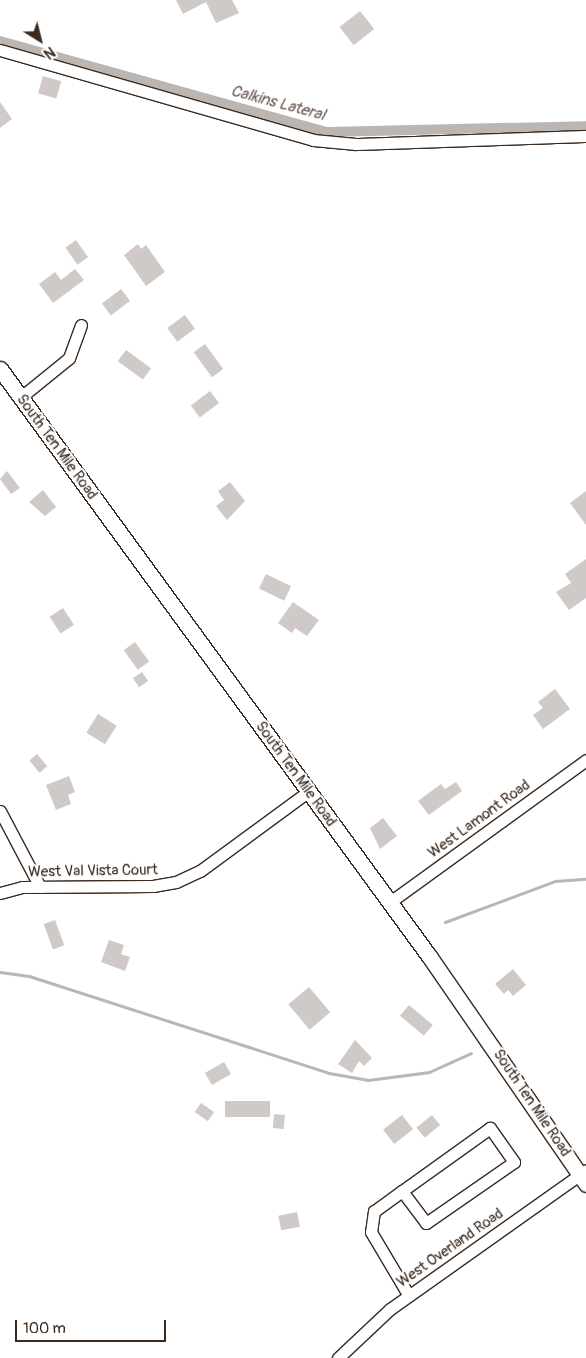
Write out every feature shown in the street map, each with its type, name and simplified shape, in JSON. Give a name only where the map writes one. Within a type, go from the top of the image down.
[{"type":"main road","name":"South Ten Mile Road","points":[[0,368],[390,902],[584,1176]]},
{"type":"street","points":[[0,50],[313,140],[356,144],[586,136]]},
{"type":"street","points":[[21,397],[69,358],[82,324]]},
{"type":"street","name":"West Lamont Road","points":[[390,902],[586,760]]},
{"type":"street","name":"West Val Vista Court","points":[[0,892],[40,887],[153,886],[176,882],[200,871],[309,792]]},
{"type":"street","points":[[0,811],[40,887]]},
{"type":"street","points":[[402,1191],[426,1223],[514,1162],[490,1128],[374,1211],[371,1232],[409,1296]]},
{"type":"street","name":"West Overland Road","points":[[338,1358],[409,1296],[584,1176]]},
{"type":"building","points":[[176,0],[232,0],[239,13],[216,23],[206,2],[183,14]]},
{"type":"building","points":[[360,11],[374,29],[354,45],[340,27]]},
{"type":"building","points":[[43,76],[61,81],[56,99],[38,93]]},
{"type":"building","points":[[0,102],[12,119],[0,128]]},
{"type":"building","points":[[76,240],[88,257],[77,265],[65,247]]},
{"type":"building","points":[[138,244],[141,249],[146,245],[165,272],[146,286],[124,255]]},
{"type":"building","points":[[75,269],[84,280],[53,303],[39,284],[55,272],[61,280]]},
{"type":"building","points":[[121,289],[130,301],[111,315],[102,303]]},
{"type":"building","points":[[185,315],[195,329],[177,342],[167,328]]},
{"type":"building","points":[[205,344],[223,369],[212,377],[194,352]]},
{"type":"building","points":[[126,350],[151,368],[143,380],[118,361]]},
{"type":"building","points":[[210,391],[219,403],[200,417],[191,405]]},
{"type":"building","points":[[7,471],[20,488],[11,494],[0,479]]},
{"type":"building","points":[[230,482],[245,501],[227,520],[216,506],[224,500],[218,491]]},
{"type":"building","points":[[43,490],[56,507],[45,516],[29,502]]},
{"type":"building","points":[[586,491],[586,525],[570,503]]},
{"type":"building","points":[[586,559],[586,598],[569,610],[556,592],[571,583],[565,574]]},
{"type":"building","points":[[266,574],[291,586],[284,601],[259,588]]},
{"type":"building","points":[[293,602],[319,620],[307,636],[295,628],[292,633],[278,623]]},
{"type":"building","points":[[63,608],[74,625],[60,633],[50,617]]},
{"type":"building","points":[[135,642],[149,661],[138,670],[124,650]]},
{"type":"building","points":[[142,672],[148,681],[139,687],[133,678]]},
{"type":"building","points":[[555,689],[570,709],[543,729],[533,715],[543,708],[538,702]]},
{"type":"building","points":[[98,714],[117,726],[105,744],[86,733]]},
{"type":"building","points":[[37,754],[47,766],[40,773],[29,760]]},
{"type":"building","points":[[69,776],[75,792],[68,795],[71,804],[56,810],[46,785]]},
{"type":"building","points":[[456,782],[462,791],[429,815],[418,801],[441,784],[445,789]]},
{"type":"building","points":[[383,818],[397,836],[380,849],[370,828]]},
{"type":"building","points":[[55,920],[64,945],[53,949],[44,924]]},
{"type":"building","points":[[109,940],[124,945],[121,954],[130,957],[125,971],[101,962]]},
{"type":"building","points":[[513,969],[526,985],[513,996],[508,990],[504,994],[495,984]]},
{"type":"building","points":[[309,987],[330,1012],[310,1030],[288,1004]]},
{"type":"building","points":[[409,1005],[433,1025],[424,1036],[400,1016]]},
{"type":"building","points":[[355,1040],[372,1058],[364,1066],[359,1061],[352,1073],[338,1064]]},
{"type":"building","points":[[224,1062],[231,1074],[212,1085],[205,1073]]},
{"type":"building","points":[[225,1101],[270,1101],[270,1117],[225,1117]]},
{"type":"building","points":[[201,1103],[214,1112],[208,1121],[195,1112]]},
{"type":"building","points":[[274,1114],[285,1115],[284,1129],[273,1128]]},
{"type":"building","points":[[402,1115],[413,1129],[394,1144],[383,1130]]},
{"type":"building","points":[[432,1115],[440,1125],[425,1138],[416,1128]]},
{"type":"building","points":[[297,1212],[300,1227],[281,1230],[278,1216]]},
{"type":"waterway","name":"Calkins Lateral","points":[[0,41],[327,132],[586,126]]},
{"type":"waterway","points":[[445,922],[555,881],[586,879]]},
{"type":"waterway","points":[[0,972],[29,976],[329,1073],[368,1080],[429,1072],[471,1053]]}]
